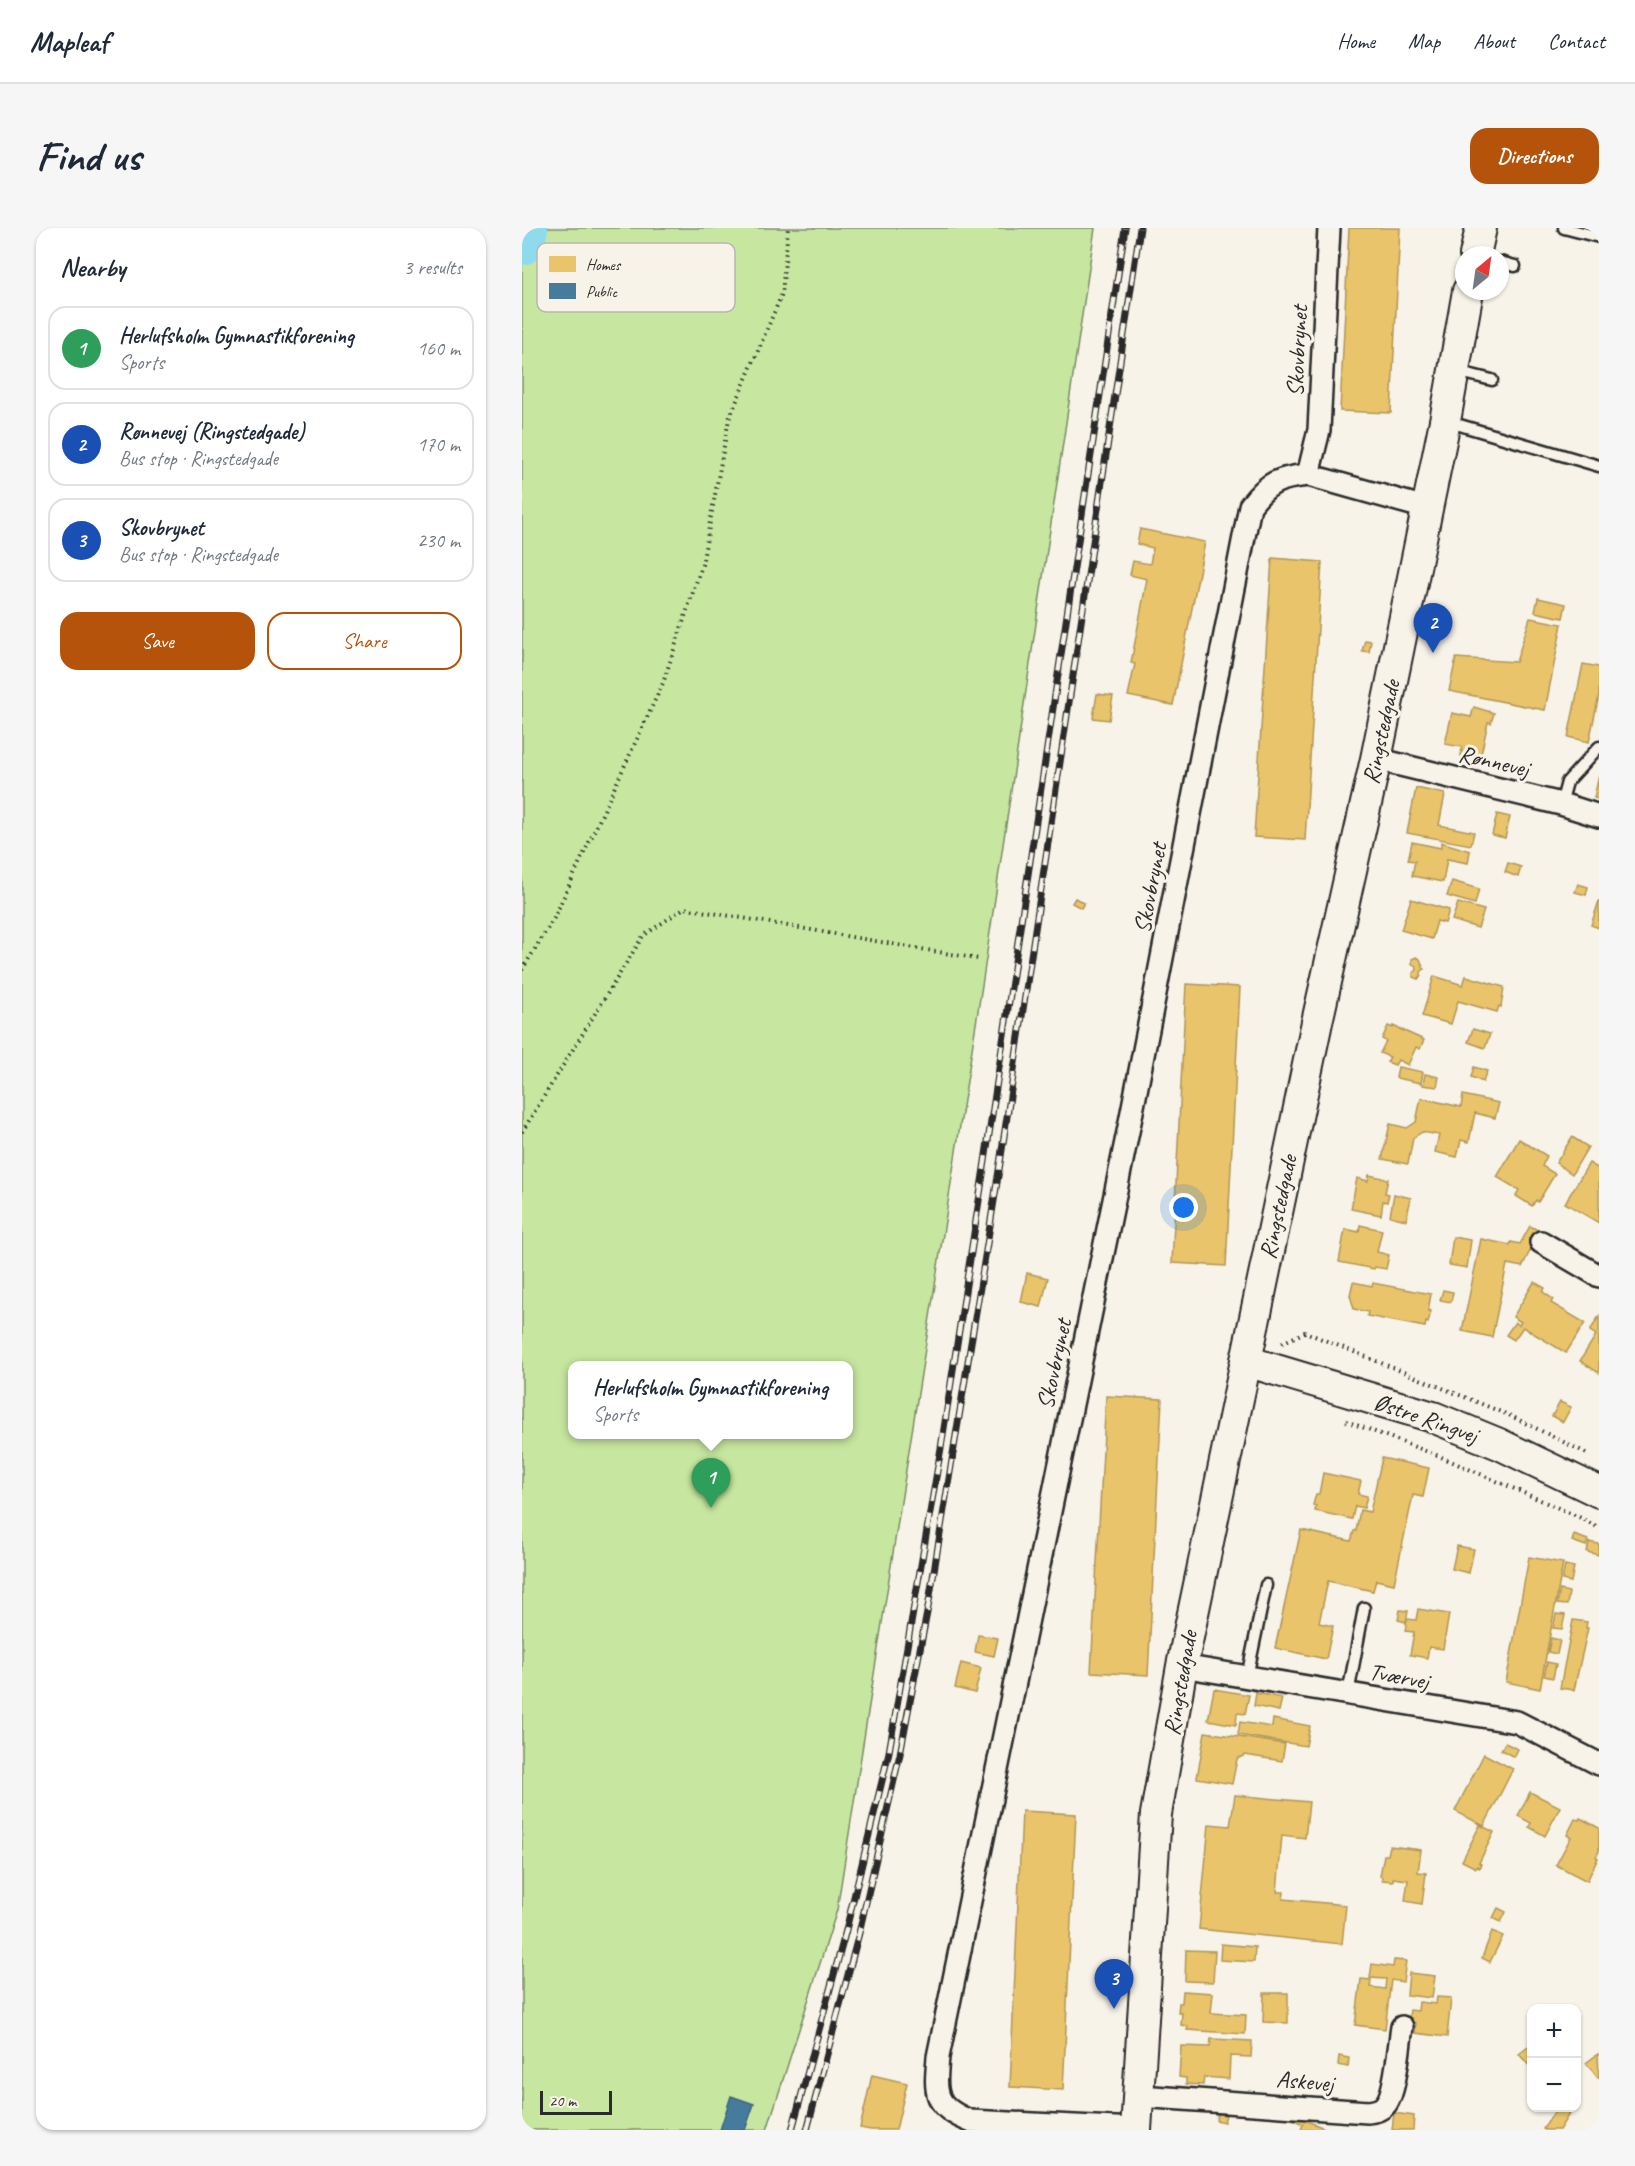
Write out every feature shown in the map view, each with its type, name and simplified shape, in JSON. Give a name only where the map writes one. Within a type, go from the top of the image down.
[{"type":"street","name":"Skovbrynet","points":[[1308,475],[1318,430],[1329,228]]},
{"type":"street","points":[[1478,246],[1481,228]]},
{"type":"street","name":"Ringstedgade","points":[[1136,2130],[1156,1814],[1182,1666],[1317,1023],[1376,759],[1445,421],[1466,300]]},
{"type":"street","name":"Skovbrynet","points":[[1136,2130],[970,2121],[954,2114],[940,2103],[936,2081],[938,2057],[1128,1134],[1250,506],[1259,493],[1272,482],[1308,475],[1426,508]]},
{"type":"street","name":"Rønnevej","points":[[1376,759],[1561,804],[1599,816]]},
{"type":"street","points":[[1541,1242],[1599,1276]]},
{"type":"street","name":"Østre Ringvej","points":[[1246,1361],[1433,1417],[1499,1444],[1599,1492]]},
{"type":"street","name":"Tværvej","points":[[1182,1666],[1517,1722],[1599,1764]]},
{"type":"street","name":"Askevej","points":[[1139,2096],[1368,2112],[1378,2110],[1389,2100],[1402,2027]]},
{"type":"lane","points":[[1564,228],[1599,237]]},
{"type":"lane","points":[[1509,264],[1515,266]]},
{"type":"lane","points":[[1453,370],[1492,380]]},
{"type":"lane","points":[[1445,421],[1599,466]]},
{"type":"lane","points":[[1561,804],[1567,782],[1599,747]]},
{"type":"lane","points":[[1247,1677],[1266,1585]]},
{"type":"lane","points":[[1348,1694],[1364,1608]]},
{"type":"path","points":[[522,970],[554,918],[663,683],[702,565],[729,419],[782,294],[788,228]]},
{"type":"path","points":[[522,1132],[643,936],[684,908],[979,959]]},
{"type":"path","points":[[1339,1418],[1439,1456],[1579,1517],[1599,1528]]},
{"type":"green space","points":[[522,228],[1095,228],[983,979],[837,1910],[767,2130],[522,2130]]},
{"type":"building: Homes","points":[[1349,228],[1400,228],[1391,413],[1340,411]]},
{"type":"building: Homes","points":[[1140,529],[1205,542],[1173,705],[1128,696],[1135,664],[1131,663],[1147,579],[1130,575],[1133,561],[1150,564],[1153,548],[1137,544]]},
{"type":"building: Homes","points":[[1272,558],[1322,562],[1305,840],[1254,837]]},
{"type":"building: Homes","points":[[1538,598],[1566,604],[1563,618],[1535,612]]},
{"type":"building: Homes","points":[[1530,618],[1562,624],[1545,710],[1449,691],[1456,658],[1516,662]]},
{"type":"building: Homes","points":[[1365,640],[1371,641],[1369,652],[1362,651]]},
{"type":"building: Homes","points":[[1583,664],[1599,667],[1599,695],[1589,742],[1568,737]]},
{"type":"building: Homes","points":[[1097,694],[1113,696],[1109,720],[1093,718]]},
{"type":"building: Homes","points":[[1474,707],[1494,713],[1491,723],[1488,722],[1480,759],[1461,756],[1462,747],[1445,744],[1452,713],[1471,717]]},
{"type":"building: Homes","points":[[1599,775],[1599,799],[1594,798]]},
{"type":"building: Homes","points":[[1416,788],[1445,794],[1439,825],[1474,832],[1471,845],[1407,833]]},
{"type":"building: Homes","points":[[1497,814],[1510,817],[1505,838],[1492,835]]},
{"type":"building: Homes","points":[[1412,842],[1441,848],[1441,842],[1470,851],[1468,863],[1447,859],[1443,882],[1412,876],[1415,861],[1408,860]]},
{"type":"building: Homes","points":[[1508,863],[1521,867],[1518,877],[1505,872]]},
{"type":"building: Homes","points":[[1452,881],[1479,889],[1475,904],[1447,896]]},
{"type":"building: Homes","points":[[1578,884],[1588,887],[1586,895],[1575,892]]},
{"type":"building: Homes","points":[[1075,898],[1084,903],[1081,908],[1072,903]]},
{"type":"building: Homes","points":[[1411,899],[1449,910],[1445,923],[1437,921],[1432,939],[1401,930]]},
{"type":"building: Homes","points":[[1599,901],[1599,928],[1591,925]]},
{"type":"building: Homes","points":[[1458,903],[1484,910],[1478,928],[1452,920]]},
{"type":"building: Homes","points":[[1416,957],[1420,959],[1424,969],[1418,979],[1413,977],[1413,973],[1417,970],[1412,964],[1412,959]]},
{"type":"building: Homes","points":[[1434,976],[1463,985],[1466,976],[1504,987],[1501,1007],[1499,1006],[1497,1012],[1458,1001],[1451,1024],[1422,1016]]},
{"type":"building: Homes","points":[[1186,984],[1240,987],[1226,1266],[1172,1263]]},
{"type":"building: Homes","points":[[1388,1026],[1393,1028],[1393,1026],[1424,1040],[1420,1049],[1416,1047],[1408,1065],[1398,1060],[1395,1065],[1387,1062],[1390,1057],[1380,1053],[1386,1041],[1382,1039]]},
{"type":"building: Homes","points":[[1473,1029],[1490,1034],[1485,1048],[1468,1042]]},
{"type":"building: Homes","points":[[1398,1067],[1423,1072],[1421,1083],[1396,1078]]},
{"type":"building: Homes","points":[[1474,1067],[1487,1071],[1483,1082],[1471,1077]]},
{"type":"building: Homes","points":[[1425,1074],[1439,1077],[1437,1087],[1423,1085]]},
{"type":"building: Homes","points":[[1463,1095],[1499,1103],[1495,1118],[1475,1113],[1469,1142],[1461,1140],[1457,1157],[1435,1152],[1439,1135],[1422,1132],[1413,1138],[1408,1164],[1382,1159],[1390,1124],[1407,1128],[1416,1122],[1421,1098],[1461,1107]]},
{"type":"building: Homes","points":[[1572,1137],[1588,1147],[1572,1174],[1556,1163]]},
{"type":"building: Homes","points":[[1519,1139],[1547,1156],[1542,1166],[1555,1174],[1538,1202],[1536,1200],[1532,1206],[1516,1196],[1519,1190],[1497,1177]]},
{"type":"building: Homes","points":[[1589,1163],[1599,1169],[1599,1223],[1565,1203]]},
{"type":"building: Homes","points":[[1369,1175],[1388,1179],[1385,1193],[1389,1194],[1387,1202],[1383,1201],[1381,1215],[1351,1209],[1357,1178],[1368,1181]]},
{"type":"building: Homes","points":[[1394,1194],[1411,1198],[1406,1220],[1390,1216]]},
{"type":"building: Homes","points":[[1360,1225],[1382,1230],[1377,1252],[1389,1255],[1386,1269],[1339,1262],[1345,1229],[1359,1232]]},
{"type":"building: Homes","points":[[1530,1226],[1540,1231],[1522,1267],[1507,1264],[1492,1337],[1462,1331],[1481,1239],[1510,1245],[1511,1242],[1520,1244]]},
{"type":"building: Homes","points":[[1453,1237],[1471,1240],[1467,1268],[1449,1265]]},
{"type":"building: Homes","points":[[1027,1273],[1048,1278],[1041,1307],[1021,1302]]},
{"type":"building: Homes","points":[[1353,1282],[1372,1286],[1373,1283],[1431,1294],[1428,1323],[1426,1322],[1425,1327],[1367,1316],[1368,1312],[1354,1309],[1350,1295]]},
{"type":"building: Homes","points":[[1534,1282],[1545,1288],[1543,1292],[1553,1299],[1551,1303],[1585,1323],[1566,1353],[1523,1327],[1514,1340],[1506,1335],[1515,1322],[1519,1325],[1521,1322],[1513,1317]]},
{"type":"building: Homes","points":[[1443,1290],[1453,1292],[1451,1302],[1440,1300]]},
{"type":"building: Homes","points":[[1599,1316],[1599,1373],[1580,1361],[1596,1335],[1590,1331]]},
{"type":"building: Homes","points":[[1106,1396],[1162,1399],[1148,1675],[1091,1672]]},
{"type":"building: Homes","points":[[1560,1402],[1571,1407],[1563,1422],[1552,1416]]},
{"type":"building: Homes","points":[[1382,1458],[1429,1468],[1423,1497],[1413,1495],[1394,1584],[1376,1580],[1373,1591],[1328,1581],[1319,1623],[1333,1626],[1326,1659],[1275,1648],[1301,1530],[1351,1541],[1356,1531],[1360,1510],[1370,1512]]},
{"type":"building: Homes","points":[[1323,1473],[1361,1481],[1358,1494],[1367,1496],[1364,1508],[1355,1506],[1352,1519],[1315,1511],[1316,1506],[1313,1505],[1316,1494],[1319,1494]]},
{"type":"building: Homes","points":[[1574,1535],[1588,1540],[1586,1546],[1572,1541]]},
{"type":"building: Homes","points":[[1589,1542],[1599,1544],[1599,1555],[1587,1552]]},
{"type":"building: Homes","points":[[1457,1546],[1474,1549],[1469,1573],[1452,1569]]},
{"type":"building: Homes","points":[[1529,1557],[1563,1563],[1540,1689],[1506,1682]]},
{"type":"building: Homes","points":[[1565,1565],[1574,1567],[1571,1582],[1562,1580]]},
{"type":"building: Homes","points":[[1560,1590],[1569,1592],[1567,1605],[1557,1604]]},
{"type":"building: Homes","points":[[1418,1609],[1449,1614],[1443,1649],[1429,1647],[1427,1658],[1410,1655],[1414,1632],[1405,1631],[1407,1619],[1416,1620]]},
{"type":"building: Homes","points":[[1400,1610],[1408,1611],[1406,1622],[1398,1620]]},
{"type":"building: Homes","points":[[1556,1614],[1565,1615],[1562,1629],[1553,1628]]},
{"type":"building: Homes","points":[[1573,1620],[1587,1622],[1586,1628],[1588,1628],[1574,1690],[1560,1688]]},
{"type":"building: Homes","points":[[978,1635],[998,1638],[994,1656],[975,1652]]},
{"type":"building: Homes","points":[[1551,1638],[1560,1640],[1557,1654],[1548,1652]]},
{"type":"building: Homes","points":[[1547,1662],[1556,1664],[1553,1678],[1544,1676]]},
{"type":"building: Homes","points":[[961,1663],[981,1668],[975,1693],[955,1688]]},
{"type":"building: Homes","points":[[1214,1689],[1249,1695],[1245,1714],[1237,1713],[1236,1725],[1208,1720]]},
{"type":"building: Homes","points":[[1256,1693],[1282,1698],[1279,1711],[1254,1706]]},
{"type":"building: Homes","points":[[1273,1719],[1310,1726],[1306,1746],[1238,1735],[1240,1722],[1272,1727]]},
{"type":"building: Homes","points":[[1205,1732],[1285,1744],[1282,1761],[1245,1755],[1237,1759],[1232,1784],[1197,1778]]},
{"type":"building: Homes","points":[[1505,1743],[1518,1749],[1514,1757],[1501,1750]]},
{"type":"building: Homes","points":[[1484,1754],[1513,1769],[1484,1826],[1455,1811]]},
{"type":"building: Homes","points":[[1530,1792],[1560,1807],[1545,1836],[1529,1827],[1531,1823],[1518,1816]]},
{"type":"building: Homes","points":[[1235,1795],[1309,1802],[1305,1838],[1282,1835],[1277,1892],[1284,1892],[1283,1899],[1346,1905],[1342,1944],[1199,1929],[1209,1824],[1230,1826]]},
{"type":"building: Homes","points":[[1022,1811],[1076,1814],[1063,2090],[1010,2087]]},
{"type":"building: Homes","points":[[1580,1818],[1599,1828],[1599,1851],[1596,1857],[1598,1858],[1587,1881],[1556,1865],[1571,1837],[1567,1835],[1575,1819]]},
{"type":"building: Homes","points":[[1480,1825],[1494,1832],[1479,1863],[1481,1864],[1479,1868],[1477,1866],[1476,1868],[1462,1861]]},
{"type":"building: Homes","points":[[1390,1846],[1421,1850],[1418,1872],[1426,1873],[1422,1904],[1405,1901],[1408,1880],[1393,1878],[1393,1881],[1382,1880],[1380,1876],[1384,1855],[1388,1855]]},
{"type":"building: Homes","points":[[1498,1908],[1506,1912],[1501,1922],[1493,1918]]},
{"type":"building: Homes","points":[[1492,1931],[1503,1936],[1490,1962],[1482,1958]]},
{"type":"building: Homes","points":[[1221,1944],[1255,1947],[1254,1962],[1220,1960]]},
{"type":"building: Homes","points":[[1186,1950],[1215,1951],[1213,1982],[1185,1981]]},
{"type":"building: Homes","points":[[1394,1960],[1406,1961],[1403,1982],[1391,1980],[1385,2029],[1355,2025],[1361,1979],[1371,1980],[1370,1987],[1385,1989],[1386,1979],[1370,1978],[1372,1964],[1393,1967]]},
{"type":"building: Homes","points":[[1409,1973],[1435,1976],[1432,1998],[1407,1995]]},
{"type":"building: Homes","points":[[1183,1991],[1213,1993],[1211,2013],[1246,2015],[1245,2034],[1187,2030],[1188,2026],[1181,2025],[1182,2013],[1178,2013]]},
{"type":"building: Homes","points":[[1264,1993],[1288,1993],[1288,2023],[1263,2022]]},
{"type":"building: Homes","points":[[1437,1997],[1451,1998],[1447,2037],[1415,2033],[1416,2023],[1408,2022],[1410,2010],[1418,2011],[1419,2002],[1436,2004]]},
{"type":"building: Homes","points":[[1211,2039],[1252,2041],[1251,2057],[1230,2056],[1229,2079],[1204,2077],[1203,2085],[1186,2084],[1186,2078],[1179,2077],[1181,2046],[1210,2047]]},
{"type":"building: Homes","points":[[1527,2048],[1527,2063],[1519,2054]]},
{"type":"building: Homes","points":[[1598,2054],[1599,2077],[1598,2078],[1586,2063]]},
{"type":"building: Homes","points":[[1339,2056],[1349,2058],[1348,2067],[1338,2065]]},
{"type":"building: Homes","points":[[872,2075],[907,2083],[896,2130],[860,2128]]},
{"type":"building: Homes","points":[[1554,2112],[1568,2112],[1559,2130],[1543,2129]]},
{"type":"building: Homes","points":[[1291,2113],[1310,2115],[1307,2121],[1329,2130],[1301,2130],[1303,2124],[1290,2118]]},
{"type":"building: Homes","points":[[1394,2113],[1414,2116],[1413,2130],[1392,2130]]},
{"type":"building: Homes","points":[[1217,2114],[1226,2115],[1224,2122],[1216,2120]]},
{"type":"building: Public","points":[[731,2096],[754,2104],[745,2130],[720,2130]]},
{"type":"waterway","points":[[522,243],[526,228]]},
{"type":"railway","points":[[792,2130],[846,1930],[889,1752],[941,1448],[1125,228]]},
{"type":"railway","points":[[807,2130],[859,1933],[900,1754],[929,1602],[999,1170],[1140,228]]},
{"type":"place","name":"Rønnevej (Ringstedgade)","points":[[1433,653]]},
{"type":"place","name":"Herlufsholm Gymnastikforening","points":[[711,1508]]},
{"type":"place","name":"Skovbrynet","points":[[1114,2009]]}]
